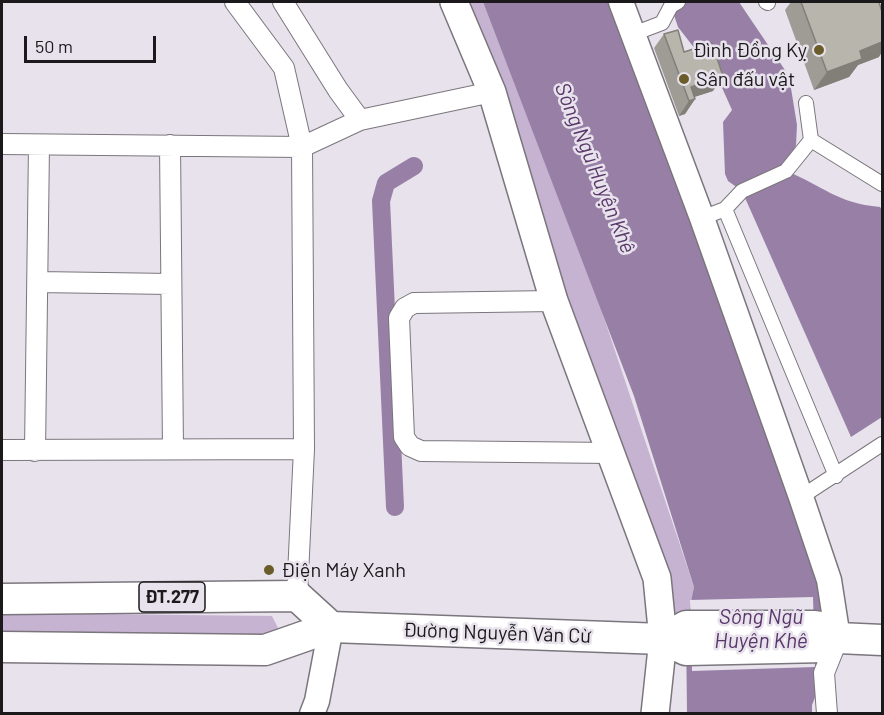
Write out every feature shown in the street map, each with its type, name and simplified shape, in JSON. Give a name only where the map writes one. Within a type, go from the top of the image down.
[{"type":"main road","points":[[454,2],[492,92],[555,301],[678,638],[655,714]]},
{"type":"main road","points":[[297,596],[331,627]]},
{"type":"main road","name":"ĐT.277","points":[[2,598],[297,596]]},
{"type":"main road","name":"Đường Nguyễn Văn Cừ","points":[[2,647],[265,650],[331,627],[678,638],[822,637]]},
{"type":"main road","points":[[822,637],[882,640]]},
{"type":"street","points":[[235,2],[284,68],[302,147],[304,449],[297,596]]},
{"type":"street","points":[[283,2],[338,90],[360,120]]},
{"type":"street","points":[[621,2],[702,218],[829,580],[822,637],[827,714]]},
{"type":"street","points":[[633,34],[662,23],[670,6],[678,2]]},
{"type":"street","points":[[2,144],[302,147],[360,120],[492,92]]},
{"type":"street","points":[[702,218],[725,209],[742,190],[786,171],[811,140],[806,103]]},
{"type":"street","points":[[811,140],[882,184]]},
{"type":"street","points":[[35,451],[39,145]]},
{"type":"street","points":[[170,145],[173,449]]},
{"type":"street","points":[[725,209],[836,476]]},
{"type":"street","points":[[38,282],[171,284]]},
{"type":"street","points":[[555,301],[414,303],[405,308],[399,318],[404,437],[410,446],[420,451],[612,453]]},
{"type":"street","points":[[801,497],[882,444]]},
{"type":"street","points":[[2,450],[304,449]]},
{"type":"street","points":[[312,714],[317,701],[331,627]]},
{"type":"shaded area","points":[[454,2],[483,2],[598,300],[694,587],[686,626],[663,639]]},
{"type":"shaded area","points":[[2,613],[272,616],[280,632],[277,636],[2,636]]},
{"type":"water","name":"Sông Ngũ Huyện Khê","points":[[483,2],[621,2],[838,638],[812,705],[812,713],[687,713],[686,626],[694,587],[634,396]]},
{"type":"water","points":[[661,2],[739,2],[789,76],[797,125],[796,145],[786,171],[841,198],[880,207],[882,210],[882,417],[851,437],[742,191],[728,181],[725,174],[723,122],[732,110],[711,63],[702,58],[678,27],[671,6]]},
{"type":"pier","points":[[813,597],[815,667],[692,671],[690,600]]},
{"type":"building","points":[[801,2],[879,2],[882,12],[882,42],[860,51],[862,59],[827,72]]},
{"type":"building","points":[[678,30],[684,52],[712,43],[723,76],[691,87],[695,99],[689,101],[664,34]]},
{"type":"waterway","points":[[395,507],[381,201],[386,183],[414,166]]},
{"type":"place","name":"Đình Đồng Kỵ","points":[[819,50]]},
{"type":"place","name":"Sân đấu vật","points":[[684,79]]},
{"type":"place","name":"Điện Máy Xanh","points":[[269,570]]}]
